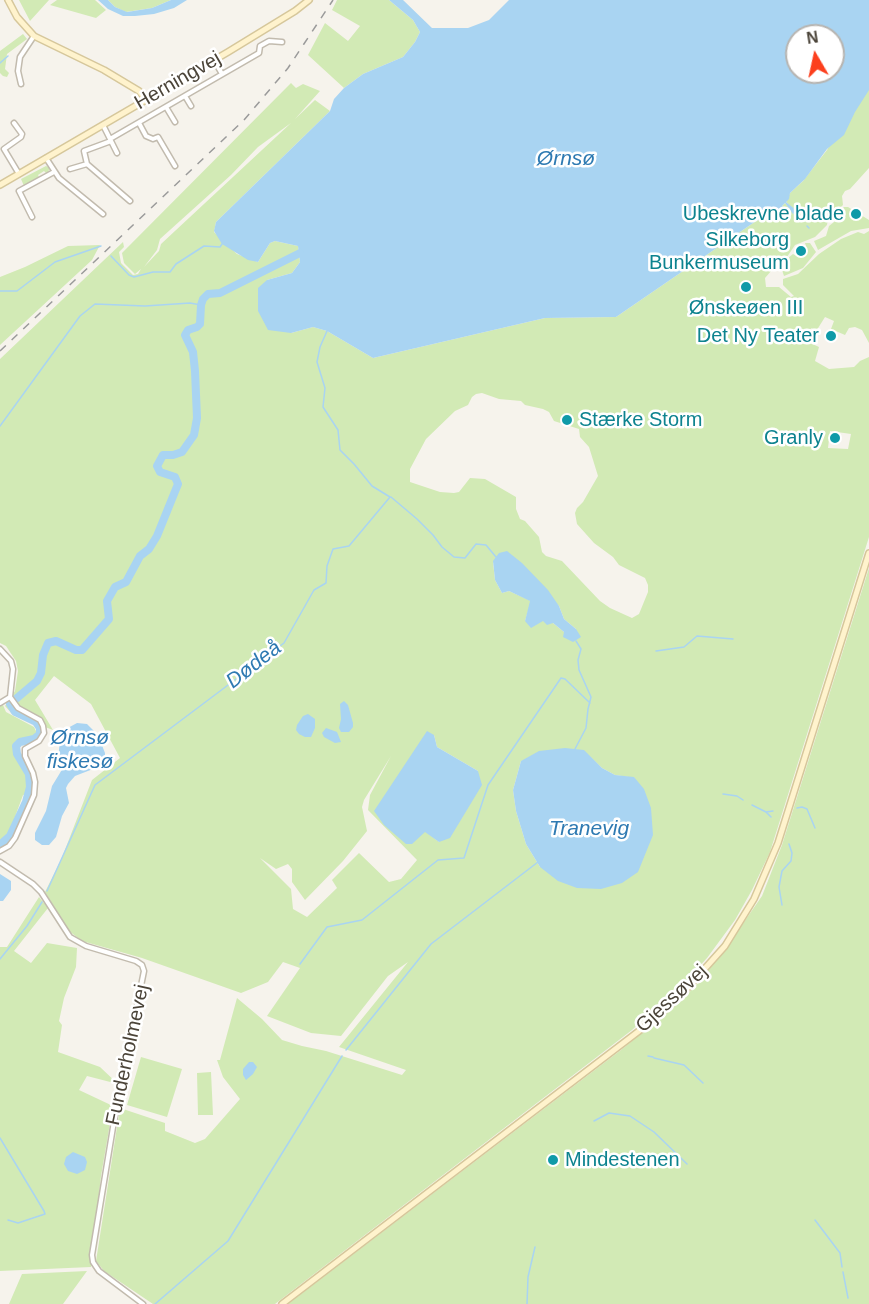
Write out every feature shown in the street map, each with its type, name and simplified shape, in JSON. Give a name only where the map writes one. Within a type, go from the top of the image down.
[{"type":"street","points":[[8,0],[17,17],[34,36],[104,70],[139,91],[146,100]]},
{"type":"street","name":"Herningvej","points":[[0,185],[214,60],[309,0]]},
{"type":"street","points":[[21,84],[18,71],[20,57],[34,36]]},
{"type":"street","points":[[130,201],[87,164],[84,151],[111,140],[260,53],[260,46],[270,41],[282,42]]},
{"type":"street","points":[[214,60],[222,74]]},
{"type":"street","points":[[185,96],[191,106]]},
{"type":"street","points":[[166,107],[175,122]]},
{"type":"street","points":[[14,123],[22,134],[21,137],[2,150],[19,174]]},
{"type":"street","points":[[139,123],[146,136],[153,139],[158,137],[175,166]]},
{"type":"street","points":[[103,125],[117,153]]},
{"type":"street","points":[[46,158],[59,178],[103,214]]},
{"type":"street","points":[[70,169],[87,164]]},
{"type":"street","points":[[32,217],[19,191],[54,172]]},
{"type":"street","name":"Gjessøvej","points":[[282,1304],[638,1032],[683,993],[719,952],[754,899],[778,843],[869,553]]},
{"type":"street","points":[[0,649],[11,661],[13,669],[10,697],[15,704],[40,720],[44,733],[39,741],[25,749],[24,756],[35,782],[34,795],[15,838],[9,846],[0,851]]},
{"type":"street","points":[[0,703],[10,697]]},
{"type":"street","name":"Funderholmevej","points":[[0,862],[41,892],[70,937],[86,946],[136,960],[142,965],[144,971],[116,1109],[92,1255],[99,1271],[143,1304]]},
{"type":"green space","points":[[19,0],[49,0],[30,21]]},
{"type":"green space","points":[[57,0],[95,0],[106,10],[96,18],[50,5]]},
{"type":"green space","points":[[108,0],[171,0],[152,8],[126,12],[115,7]]},
{"type":"green space","points":[[337,0],[389,0],[413,20],[420,32],[403,57],[363,74],[344,88],[308,55],[325,23],[348,41],[360,26],[332,10]]},
{"type":"green space","points":[[23,34],[27,39],[7,54],[5,69],[9,73],[7,77],[3,76],[0,73],[0,51]]},
{"type":"green space","points":[[869,76],[869,168],[850,189],[845,191],[842,196],[843,205],[828,219],[827,225],[815,237],[795,245],[779,269],[772,270],[765,278],[766,287],[779,287],[791,297],[794,296],[783,285],[783,279],[798,274],[819,254],[841,239],[858,232],[864,234],[869,231],[869,343],[862,330],[855,327],[849,328],[845,335],[831,329],[834,321],[825,317],[815,333],[812,328],[803,334],[806,341],[819,347],[815,361],[829,369],[854,367],[869,357],[869,537],[770,852],[735,920],[707,958],[686,981],[632,1030],[275,1304],[153,1304],[104,1271],[96,1261],[120,1108],[165,1123],[165,1131],[195,1143],[205,1139],[240,1099],[223,1077],[217,1060],[220,1060],[237,998],[282,1040],[402,1075],[406,1070],[339,1047],[408,962],[388,976],[341,1036],[311,1033],[267,1016],[300,968],[283,962],[268,982],[241,993],[142,958],[82,941],[69,931],[45,892],[61,860],[92,780],[120,758],[91,704],[54,676],[35,700],[53,730],[13,715],[5,706],[15,691],[18,671],[16,661],[6,646],[0,643],[0,359],[123,242],[124,247],[119,252],[121,263],[133,275],[138,274],[141,269],[135,274],[124,263],[122,253],[291,83],[296,88],[303,84],[320,91],[295,119],[315,100],[330,111],[216,222],[214,232],[237,254],[258,262],[270,243],[275,241],[298,246],[300,262],[292,273],[267,280],[291,333],[313,327],[327,331],[373,358],[545,318],[616,317],[756,221],[782,210],[785,203],[794,214],[796,211],[786,202],[790,193],[803,181],[827,150]],"holes":[[[291,123],[161,244],[159,251],[144,267],[157,250],[160,239],[231,175],[258,147]],[[482,393],[499,399],[521,401],[525,405],[549,412],[554,421],[579,429],[580,437],[589,447],[598,476],[577,508],[575,513],[577,524],[619,565],[645,578],[648,592],[639,614],[632,618],[610,608],[600,601],[562,561],[546,556],[542,552],[539,537],[525,521],[520,519],[516,509],[516,497],[485,479],[470,478],[459,492],[454,493],[440,492],[410,482],[410,469],[426,439],[455,411],[468,405],[472,397]],[[830,431],[851,434],[848,449],[828,448]],[[493,562],[559,606],[564,619],[576,629],[564,632],[553,623],[525,621],[531,601],[509,591],[502,593],[495,580]],[[434,735],[437,747],[478,771],[439,842],[425,831]],[[583,750],[602,768],[615,775],[635,778],[540,867],[526,844],[516,811],[513,790],[521,761]],[[391,756],[370,795],[368,810],[417,860],[401,879],[389,882],[359,853],[332,880],[337,888],[307,917],[293,909],[291,889],[260,858],[276,869],[288,864],[292,869],[292,882],[305,900],[343,861],[367,831],[362,807]]]},
{"type":"green space","points":[[46,166],[50,168],[48,172],[44,171],[24,186],[21,179]]},
{"type":"green space","points":[[844,207],[848,207],[869,220],[869,228],[851,231],[818,250],[814,241],[826,236],[829,226],[839,218],[839,212]]},
{"type":"green space","points":[[805,243],[810,243],[816,252],[803,268],[784,276],[782,270],[788,258],[793,254],[798,257],[806,246]]},
{"type":"green space","points":[[100,245],[92,260],[0,345],[0,277],[68,246]]},
{"type":"green space","points":[[869,568],[869,1304],[288,1304],[621,1050],[680,1002],[700,981],[762,896],[782,845]]},
{"type":"green space","points":[[3,705],[6,712],[34,727],[37,733],[32,737],[19,739],[14,747],[15,755],[27,774],[27,794],[23,795],[8,836],[0,841],[0,706]]},
{"type":"green space","points":[[39,897],[48,908],[14,951],[31,963],[47,943],[77,948],[76,967],[64,998],[59,1021],[62,1025],[58,1052],[100,1067],[118,1084],[87,1076],[79,1090],[113,1106],[101,1176],[91,1267],[0,1271],[0,947],[7,947]]},
{"type":"green space","points":[[141,1057],[182,1069],[167,1117],[127,1105]]},
{"type":"green space","points":[[211,1072],[213,1115],[198,1115],[197,1073]]},
{"type":"green space","points":[[87,1271],[63,1304],[9,1304],[22,1274]]},
{"type":"water","points":[[98,0],[108,0],[115,7],[127,12],[152,8],[171,0],[187,0],[174,8],[154,14],[123,16],[108,9]]},
{"type":"water","name":"Ørnsø","points":[[389,0],[403,0],[432,28],[468,28],[489,20],[509,0],[869,0],[869,90],[844,135],[827,149],[805,179],[790,193],[786,202],[796,210],[795,213],[793,214],[785,203],[782,210],[756,221],[616,317],[545,318],[373,358],[327,331],[313,327],[291,333],[268,330],[258,311],[258,288],[267,280],[292,273],[300,262],[298,246],[275,241],[270,243],[258,262],[248,260],[222,244],[214,231],[216,222],[330,111],[334,99],[344,88],[363,74],[403,57],[420,32],[413,20]]},
{"type":"water","points":[[507,551],[548,590],[559,606],[564,619],[576,629],[581,637],[573,642],[563,637],[564,632],[553,623],[547,625],[543,621],[531,628],[525,621],[530,601],[509,591],[502,593],[495,580],[493,561],[499,553]]},
{"type":"water","points":[[344,701],[348,705],[353,723],[349,732],[341,732],[339,728],[340,704]]},
{"type":"water","points":[[308,714],[315,719],[315,728],[311,737],[305,737],[296,730],[303,716]]},
{"type":"water","name":"Ørnsø fiskesø","points":[[77,723],[87,724],[98,735],[105,759],[93,769],[75,776],[68,784],[66,788],[69,803],[62,816],[56,837],[49,845],[42,845],[35,840],[35,833],[46,811],[52,786],[63,768],[58,760],[60,739],[66,729]]},
{"type":"water","points":[[326,728],[337,732],[341,742],[335,743],[324,737],[322,733]]},
{"type":"water","points":[[427,731],[434,735],[437,747],[478,771],[482,785],[450,838],[439,842],[425,832],[412,844],[406,844],[384,825],[374,811]]},
{"type":"water","name":"Tranevig","points":[[565,748],[584,750],[602,768],[615,775],[634,777],[644,789],[651,808],[653,835],[638,872],[622,883],[601,889],[577,888],[558,881],[540,867],[526,844],[516,811],[513,790],[521,761],[539,751]]},
{"type":"water","points":[[0,874],[11,881],[11,890],[3,901],[0,901]]},
{"type":"water","points":[[249,1062],[253,1062],[257,1067],[246,1080],[243,1069]]},
{"type":"water","points":[[73,1152],[85,1157],[87,1162],[85,1170],[77,1174],[68,1171],[64,1164],[66,1157]]},
{"type":"waterway","points":[[0,63],[8,56]]},
{"type":"waterway","points":[[795,213],[799,216]]},
{"type":"waterway","points":[[111,256],[129,275],[134,277],[153,272],[170,272],[176,264],[204,246],[220,247],[222,244]]},
{"type":"waterway","points":[[0,291],[17,291],[55,262],[101,246]]},
{"type":"waterway","points":[[0,845],[10,836],[26,802],[30,787],[29,774],[17,754],[16,746],[40,734],[40,728],[36,722],[15,712],[10,704],[37,681],[48,643],[56,641],[76,650],[82,650],[109,619],[107,601],[115,587],[126,582],[140,556],[149,549],[157,536],[178,484],[175,477],[160,472],[157,466],[163,455],[182,452],[194,435],[197,418],[195,371],[193,352],[185,335],[188,330],[200,324],[203,299],[208,294],[220,293],[300,253]]},
{"type":"waterway","points":[[0,426],[80,316],[95,304],[145,306],[190,303],[201,305]]},
{"type":"waterway","name":"Dødeå","points":[[47,891],[95,785],[284,643],[314,590],[326,583],[327,566],[333,549],[349,546],[390,497],[372,486],[340,450],[338,430],[323,407],[325,388],[317,362],[327,331]]},
{"type":"waterway","points":[[391,497],[417,519],[454,557],[465,558],[476,544],[486,545],[496,557]]},
{"type":"waterway","points":[[656,651],[684,647],[697,636],[733,639]]},
{"type":"waterway","points":[[575,749],[586,728],[591,697],[579,670],[578,660],[581,649],[576,641]]},
{"type":"waterway","points":[[300,964],[327,927],[362,920],[438,860],[464,858],[488,785],[561,678],[565,679],[590,703]]},
{"type":"waterway","points":[[723,794],[737,796],[743,800]]},
{"type":"waterway","points":[[752,805],[766,812],[773,811]]},
{"type":"waterway","points":[[797,808],[807,809],[815,828]]},
{"type":"waterway","points":[[766,812],[771,817]]},
{"type":"waterway","points":[[782,905],[779,887],[782,871],[791,861],[792,853],[789,844]]},
{"type":"waterway","points":[[346,1050],[431,944],[538,862]]},
{"type":"waterway","name":"Dødeå","points":[[0,959],[27,926],[42,902]]},
{"type":"waterway","points":[[155,1304],[228,1241],[342,1056]]},
{"type":"waterway","points":[[648,1056],[653,1057]]},
{"type":"waterway","points":[[654,1058],[684,1065],[703,1083]]},
{"type":"waterway","points":[[594,1121],[609,1113],[630,1116],[654,1132],[687,1164]]},
{"type":"waterway","points":[[0,1138],[45,1214],[18,1223],[8,1220]]},
{"type":"waterway","points":[[815,1220],[840,1253],[842,1267]]},
{"type":"waterway","points":[[527,1304],[528,1277],[535,1247]]},
{"type":"waterway","points":[[843,1272],[848,1298]]},
{"type":"railway","points":[[0,351],[244,120],[288,68],[333,0]]},
{"type":"place","name":"Ubeskrevne blade","points":[[856,214]]},
{"type":"place","name":"Silkeborg Bunkermuseum","points":[[801,251]]},
{"type":"place","name":"Ønskeøen III","points":[[746,287]]},
{"type":"place","name":"Det Ny Teater","points":[[831,336]]},
{"type":"place","name":"Stærke Storm","points":[[567,420]]},
{"type":"place","name":"Granly","points":[[835,438]]},
{"type":"place","name":"Mindestenen","points":[[553,1160]]}]
